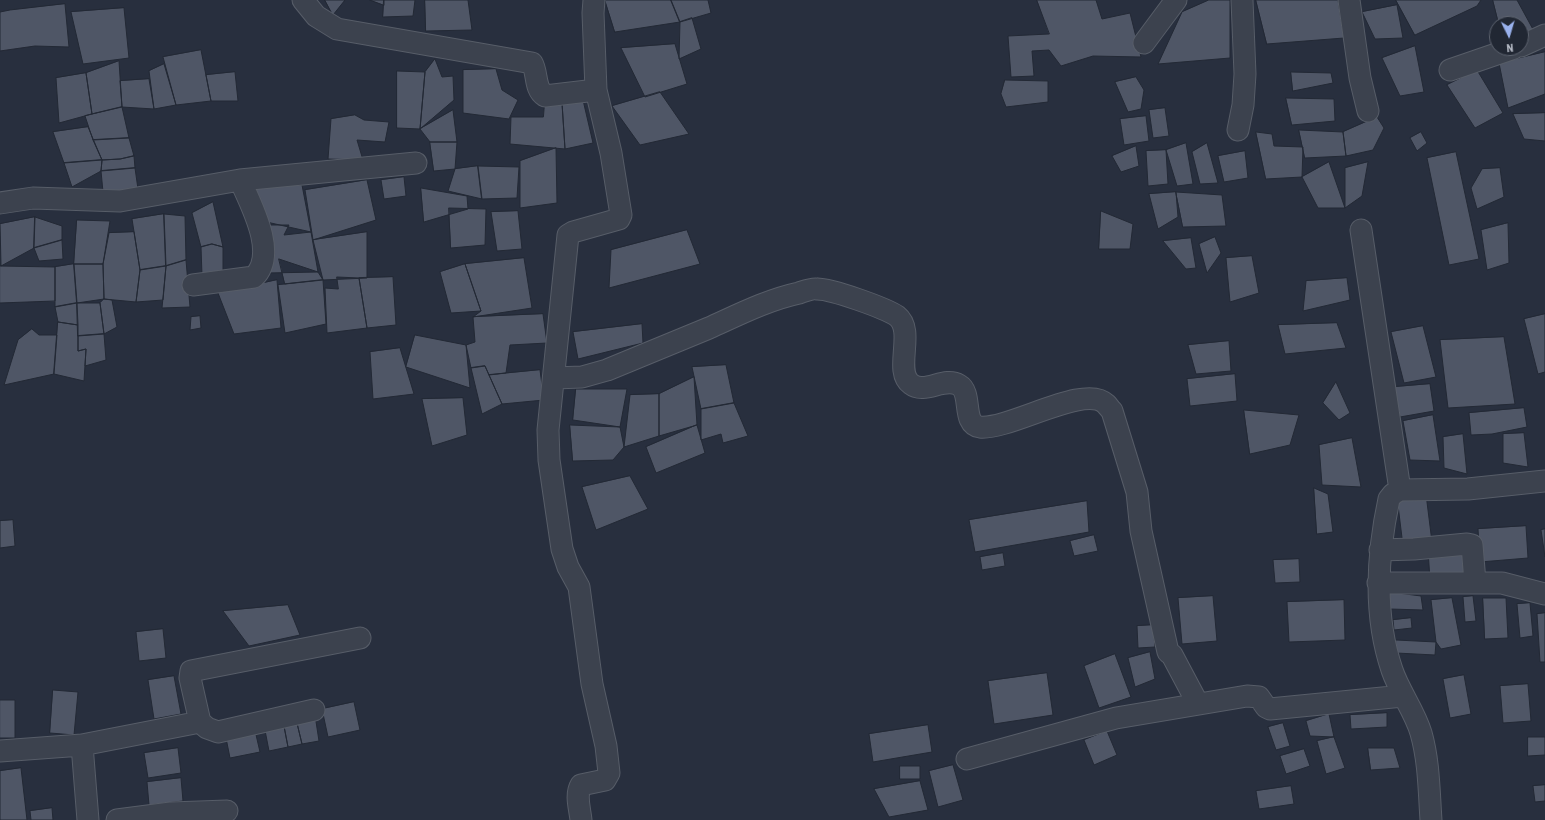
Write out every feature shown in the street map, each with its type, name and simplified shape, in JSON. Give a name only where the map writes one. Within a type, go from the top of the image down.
[{"type":"street","points":[[303,0],[316,16],[337,29],[529,62],[534,66],[537,84],[545,96],[596,90]]},
{"type":"street","points":[[581,820],[578,790],[581,785],[605,780],[608,773],[606,746],[592,684],[579,587],[568,567],[562,549],[549,460],[548,430],[568,235],[573,232],[618,219],[621,215],[611,153],[596,90],[593,13],[594,0]]},
{"type":"street","points":[[1144,43],[1176,0]]},
{"type":"street","points":[[1238,130],[1243,105],[1245,74],[1242,0]]},
{"type":"street","points":[[1349,0],[1360,78],[1368,111]]},
{"type":"street","points":[[1529,42],[1545,35]]},
{"type":"street","points":[[1450,70],[1491,56]]},
{"type":"street","points":[[0,203],[10,200],[33,198],[120,202],[240,180],[416,163]]},
{"type":"street","points":[[193,284],[254,277],[260,271],[264,248],[261,229],[240,180]]},
{"type":"street","points":[[1361,230],[1400,490]]},
{"type":"street","points":[[554,378],[582,377],[607,370],[776,298],[817,288],[887,310],[899,318],[904,326],[904,370],[906,378],[910,384],[918,387],[926,387],[945,382],[953,382],[960,386],[964,389],[970,418],[974,424],[979,427],[1005,422],[1082,398],[1096,399],[1106,403],[1112,412],[1137,492],[1141,531],[1168,652],[1172,655],[1198,704]]},
{"type":"street","points":[[1431,820],[1427,765],[1421,732],[1392,670],[1382,634],[1378,583],[1380,550],[1389,499],[1393,494],[1400,490],[1475,489],[1545,481]]},
{"type":"street","points":[[1380,550],[1414,549],[1467,544],[1472,545],[1475,582]]},
{"type":"street","points":[[1378,583],[1502,583],[1545,594]]},
{"type":"street","points":[[314,710],[218,732],[208,728],[200,722],[190,678],[191,671],[360,638]]},
{"type":"street","points":[[967,759],[1116,718],[1247,696],[1258,697],[1266,707],[1270,709],[1403,696]]},
{"type":"street","points":[[0,751],[82,745],[200,722]]},
{"type":"street","points":[[82,745],[88,820]]},
{"type":"street","points":[[117,820],[172,813],[226,811]]},
{"type":"building","points":[[325,0],[345,0],[333,15]]},
{"type":"building","points":[[370,0],[384,0],[384,5]]},
{"type":"building","points":[[384,0],[415,0],[413,16],[383,17]]},
{"type":"building","points":[[425,0],[468,0],[472,30],[426,31]]},
{"type":"building","points":[[605,0],[671,0],[680,22],[615,32]]},
{"type":"building","points":[[671,0],[708,0],[711,13],[680,22]]},
{"type":"building","points":[[1037,0],[1096,0],[1102,19],[1130,13],[1141,57],[1093,56],[1061,66],[1049,50],[1032,51],[1034,76],[1011,77],[1008,36],[1049,34]]},
{"type":"building","points":[[1209,0],[1230,0],[1230,58],[1158,64],[1182,12]]},
{"type":"building","points":[[1256,0],[1338,0],[1344,38],[1267,44]]},
{"type":"building","points":[[1396,0],[1481,0],[1477,6],[1415,35]]},
{"type":"building","points":[[1493,0],[1517,0],[1526,16],[1497,16]]},
{"type":"building","points":[[65,4],[69,47],[35,46],[0,51],[0,12]]},
{"type":"building","points":[[1397,5],[1403,38],[1375,39],[1362,12]]},
{"type":"building","points":[[124,8],[129,58],[83,64],[71,12]]},
{"type":"building","points":[[692,18],[701,49],[679,59],[680,22]]},
{"type":"building","points":[[1529,22],[1535,33],[1529,36]]},
{"type":"building","points":[[675,44],[687,84],[645,97],[621,48]]},
{"type":"building","points":[[1415,46],[1424,92],[1400,96],[1382,58]]},
{"type":"building","points":[[201,50],[211,101],[176,105],[163,57]]},
{"type":"building","points":[[1545,52],[1545,94],[1508,108],[1499,63]]},
{"type":"building","points":[[435,59],[442,77],[453,76],[454,100],[420,129],[425,72]]},
{"type":"building","points":[[119,61],[122,107],[92,114],[86,73]]},
{"type":"building","points":[[164,64],[176,105],[154,109],[149,71]]},
{"type":"building","points":[[496,69],[502,90],[518,100],[509,119],[463,113],[463,70]]},
{"type":"building","points":[[1477,70],[1503,113],[1475,128],[1447,85]]},
{"type":"building","points":[[397,71],[425,72],[420,129],[397,128]]},
{"type":"building","points":[[235,72],[238,101],[211,101],[206,75]]},
{"type":"building","points":[[1291,72],[1331,73],[1333,83],[1293,91]]},
{"type":"building","points":[[86,73],[92,114],[59,123],[56,78]]},
{"type":"building","points":[[1136,77],[1144,90],[1141,109],[1128,112],[1115,82]]},
{"type":"building","points":[[149,79],[154,109],[122,107],[120,81]]},
{"type":"building","points":[[1005,80],[1048,81],[1048,102],[1006,107],[1001,94]]},
{"type":"building","points":[[660,92],[689,134],[640,145],[612,106]]},
{"type":"building","points":[[1286,98],[1334,99],[1335,121],[1292,125]]},
{"type":"building","points":[[583,100],[593,143],[565,149],[562,103]]},
{"type":"building","points":[[545,102],[562,103],[565,149],[510,144],[511,117],[543,117]]},
{"type":"building","points":[[122,107],[129,138],[93,140],[85,116]]},
{"type":"building","points":[[1165,108],[1169,136],[1153,138],[1149,110]]},
{"type":"building","points":[[453,110],[457,142],[430,142],[420,129]]},
{"type":"building","points":[[1545,113],[1545,141],[1524,139],[1513,114]]},
{"type":"building","points":[[355,115],[364,120],[389,122],[385,142],[357,140],[363,160],[328,159],[331,119]]},
{"type":"building","points":[[1146,116],[1149,141],[1124,145],[1120,119]]},
{"type":"building","points":[[1377,117],[1384,128],[1373,150],[1346,156],[1343,132]]},
{"type":"building","points":[[88,127],[102,160],[64,163],[53,132]]},
{"type":"building","points":[[1299,130],[1343,132],[1346,156],[1305,158]]},
{"type":"building","points":[[1256,132],[1272,134],[1274,146],[1303,147],[1302,177],[1266,179]]},
{"type":"building","points":[[1421,132],[1427,143],[1417,151],[1410,138]]},
{"type":"building","points":[[129,138],[134,156],[120,159],[102,160],[93,140]]},
{"type":"building","points":[[430,142],[457,142],[455,169],[434,171]]},
{"type":"building","points":[[1186,143],[1193,184],[1177,186],[1166,150]]},
{"type":"building","points":[[1207,143],[1218,183],[1200,184],[1192,152]]},
{"type":"building","points":[[1136,146],[1139,166],[1121,172],[1112,156]]},
{"type":"building","points":[[556,148],[557,203],[520,208],[520,161]]},
{"type":"building","points":[[1166,150],[1168,184],[1148,186],[1146,151]]},
{"type":"building","points":[[1245,151],[1248,178],[1224,182],[1218,156]]},
{"type":"building","points":[[1456,152],[1479,259],[1449,265],[1427,158]]},
{"type":"building","points":[[134,156],[135,168],[101,171],[102,160],[120,159]]},
{"type":"building","points":[[102,160],[101,171],[72,187],[64,163]]},
{"type":"building","points":[[1329,162],[1345,208],[1318,208],[1302,177]]},
{"type":"building","points":[[1368,162],[1362,196],[1345,208],[1345,168]]},
{"type":"building","points":[[478,166],[519,167],[517,198],[482,199]]},
{"type":"building","points":[[478,166],[482,199],[448,191],[455,169]]},
{"type":"building","points":[[135,168],[138,189],[103,192],[101,171]]},
{"type":"building","points":[[1500,168],[1504,197],[1477,209],[1471,188],[1482,169]]},
{"type":"building","points":[[404,177],[406,196],[384,199],[381,180]]},
{"type":"building","points":[[367,180],[376,220],[313,240],[305,190]]},
{"type":"building","points":[[254,185],[302,185],[311,232],[262,221]]},
{"type":"building","points":[[421,188],[467,196],[468,209],[424,222]]},
{"type":"building","points":[[1176,192],[1178,217],[1158,229],[1149,194]]},
{"type":"building","points":[[1176,192],[1222,195],[1226,226],[1183,227]]},
{"type":"building","points":[[213,202],[223,247],[212,244],[201,247],[192,213]]},
{"type":"building","points":[[449,208],[486,209],[485,245],[451,248]]},
{"type":"building","points":[[518,211],[522,249],[497,251],[491,212]]},
{"type":"building","points":[[1101,211],[1133,224],[1130,249],[1099,249]]},
{"type":"building","points":[[164,214],[185,216],[186,260],[166,266]]},
{"type":"building","points":[[164,214],[166,266],[140,270],[132,219]]},
{"type":"building","points":[[35,217],[62,226],[62,240],[34,248]]},
{"type":"building","points":[[35,217],[34,248],[1,266],[0,224]]},
{"type":"building","points":[[77,220],[110,221],[103,264],[74,264]]},
{"type":"building","points":[[1508,223],[1509,263],[1487,270],[1481,230]]},
{"type":"building","points":[[267,225],[289,225],[284,235],[311,232],[318,272],[268,273]]},
{"type":"building","points":[[687,230],[700,264],[609,288],[611,250]]},
{"type":"building","points":[[134,232],[140,270],[136,302],[104,299],[103,264],[109,233]]},
{"type":"building","points":[[367,232],[367,278],[323,280],[313,240]]},
{"type":"building","points":[[1215,237],[1221,253],[1207,273],[1199,244]]},
{"type":"building","points":[[1191,238],[1196,268],[1186,269],[1163,241]]},
{"type":"building","points":[[62,240],[63,259],[39,261],[34,248]]},
{"type":"building","points":[[212,244],[223,247],[223,274],[202,276],[201,247]]},
{"type":"building","points":[[1252,256],[1259,293],[1230,302],[1226,258]]},
{"type":"building","points":[[524,258],[532,308],[473,317],[481,311],[465,264]]},
{"type":"building","points":[[279,259],[318,272],[323,280],[285,284]]},
{"type":"building","points":[[186,260],[190,307],[162,308],[166,266]]},
{"type":"building","points":[[74,264],[103,264],[104,299],[77,303]]},
{"type":"building","points":[[74,264],[77,303],[55,307],[55,267]]},
{"type":"building","points":[[465,264],[481,311],[451,313],[440,272]]},
{"type":"building","points":[[0,266],[55,267],[55,301],[0,303]]},
{"type":"building","points":[[166,266],[163,300],[136,302],[140,270]]},
{"type":"building","points":[[337,277],[359,278],[367,328],[327,333],[325,288],[338,289]]},
{"type":"building","points":[[393,277],[396,325],[367,328],[359,278]]},
{"type":"building","points":[[1347,278],[1350,300],[1303,311],[1306,281]]},
{"type":"building","points":[[277,280],[281,328],[234,334],[218,293]]},
{"type":"building","points":[[323,280],[326,324],[285,333],[278,285]]},
{"type":"building","points":[[104,299],[112,300],[117,327],[104,334],[100,303]]},
{"type":"building","points":[[77,303],[100,303],[104,334],[78,336]]},
{"type":"building","points":[[77,303],[78,325],[58,322],[55,307]]},
{"type":"building","points":[[543,314],[547,343],[510,345],[506,373],[489,375],[485,366],[471,368],[466,345],[475,342],[473,317]]},
{"type":"building","points":[[1545,314],[1545,372],[1538,374],[1524,319]]},
{"type":"building","points":[[200,316],[201,328],[190,330],[191,317]]},
{"type":"building","points":[[58,322],[78,325],[78,351],[86,349],[84,381],[54,374]]},
{"type":"building","points":[[1337,323],[1346,348],[1285,354],[1278,325]]},
{"type":"building","points":[[642,324],[643,343],[578,359],[573,332]]},
{"type":"building","points":[[1423,326],[1436,377],[1404,383],[1391,332]]},
{"type":"building","points":[[32,329],[39,335],[57,335],[54,374],[4,385],[18,340]]},
{"type":"building","points":[[104,334],[106,360],[85,366],[86,349],[78,351],[78,336]]},
{"type":"building","points":[[415,335],[466,345],[470,388],[406,367]]},
{"type":"building","points":[[1504,337],[1515,404],[1448,408],[1440,340]]},
{"type":"building","points":[[1229,341],[1231,371],[1196,374],[1188,345]]},
{"type":"building","points":[[400,348],[414,394],[373,399],[370,352]]},
{"type":"building","points":[[726,365],[734,403],[701,409],[692,367]]},
{"type":"building","points":[[485,366],[502,404],[482,414],[471,368]]},
{"type":"building","points":[[540,370],[544,400],[502,404],[489,375]]},
{"type":"building","points":[[1235,374],[1237,401],[1190,406],[1187,379]]},
{"type":"building","points":[[694,377],[697,425],[659,436],[659,394]]},
{"type":"building","points":[[1336,382],[1350,413],[1339,420],[1323,403]]},
{"type":"building","points":[[1430,384],[1434,411],[1400,417],[1394,387]]},
{"type":"building","points":[[576,389],[627,389],[620,427],[573,420]]},
{"type":"building","points":[[659,394],[659,436],[624,447],[630,395]]},
{"type":"building","points":[[463,398],[467,435],[432,446],[422,399]]},
{"type":"building","points":[[734,403],[748,436],[723,443],[721,434],[701,440],[701,409]]},
{"type":"building","points":[[1524,408],[1527,427],[1492,434],[1471,435],[1469,413]]},
{"type":"building","points":[[1244,410],[1299,415],[1290,445],[1250,454]]},
{"type":"building","points":[[1433,415],[1440,461],[1410,460],[1403,421]]},
{"type":"building","points":[[570,425],[620,427],[624,447],[613,460],[573,461]]},
{"type":"building","points":[[697,425],[705,453],[656,473],[646,447]]},
{"type":"building","points":[[1524,433],[1528,467],[1503,463],[1503,434]]},
{"type":"building","points":[[1463,434],[1467,474],[1444,468],[1443,437]]},
{"type":"building","points":[[1352,438],[1361,487],[1322,485],[1319,445]]},
{"type":"building","points":[[630,476],[648,509],[596,530],[582,487]]},
{"type":"building","points":[[1314,488],[1328,494],[1333,532],[1317,534]]},
{"type":"building","points":[[1426,494],[1432,542],[1403,546],[1397,497]]},
{"type":"building","points":[[1087,501],[1089,532],[975,552],[969,520]]},
{"type":"building","points":[[13,520],[15,546],[0,548],[0,521]]},
{"type":"building","points":[[1526,526],[1528,558],[1480,562],[1478,529]]},
{"type":"building","points":[[1545,529],[1545,557],[1541,530]]},
{"type":"building","points":[[1094,535],[1098,551],[1074,556],[1070,541]]},
{"type":"building","points":[[1466,547],[1468,577],[1430,580],[1428,550]]},
{"type":"building","points":[[1003,553],[1005,566],[982,570],[980,557]]},
{"type":"building","points":[[1299,559],[1300,582],[1275,583],[1273,560]]},
{"type":"building","points":[[1390,592],[1421,596],[1423,610],[1390,609]]},
{"type":"building","points":[[1213,596],[1217,641],[1182,644],[1178,598]]},
{"type":"building","points":[[1473,596],[1476,621],[1465,622],[1463,597]]},
{"type":"building","points":[[1452,598],[1461,645],[1441,649],[1436,642],[1431,600]]},
{"type":"building","points":[[1483,598],[1506,598],[1508,638],[1485,639]]},
{"type":"building","points":[[1344,600],[1345,640],[1289,642],[1287,602]]},
{"type":"building","points":[[1530,603],[1533,636],[1520,638],[1517,604]]},
{"type":"building","points":[[288,605],[300,635],[249,646],[223,611]]},
{"type":"building","points":[[1545,613],[1545,662],[1540,662],[1537,614]]},
{"type":"building","points":[[1411,618],[1412,628],[1394,630],[1393,620]]},
{"type":"building","points":[[1153,625],[1155,647],[1138,648],[1137,626]]},
{"type":"building","points":[[163,629],[166,658],[139,661],[136,632]]},
{"type":"building","points":[[1396,640],[1436,642],[1435,655],[1396,653]]},
{"type":"building","points":[[1150,652],[1155,679],[1135,687],[1128,658]]},
{"type":"building","points":[[1115,654],[1131,697],[1099,708],[1084,666]]},
{"type":"building","points":[[1047,673],[1053,715],[994,724],[988,681]]},
{"type":"building","points":[[1464,675],[1471,714],[1450,718],[1443,679]]},
{"type":"building","points":[[174,676],[181,714],[154,719],[148,680]]},
{"type":"building","points":[[1528,684],[1531,721],[1503,723],[1500,686]]},
{"type":"building","points":[[53,690],[78,692],[74,735],[50,733]]},
{"type":"building","points":[[0,700],[15,700],[15,738],[0,738]]},
{"type":"building","points":[[354,702],[360,730],[328,737],[322,709]]},
{"type":"building","points":[[1387,713],[1387,727],[1351,729],[1350,715]]},
{"type":"building","points":[[1329,714],[1334,737],[1310,736],[1306,721]]},
{"type":"building","points":[[315,715],[319,741],[302,744],[296,719]]},
{"type":"building","points":[[296,719],[302,744],[288,747],[283,721]]},
{"type":"building","points":[[283,721],[288,747],[269,751],[264,725]]},
{"type":"building","points":[[1283,723],[1290,746],[1276,750],[1268,727]]},
{"type":"building","points":[[928,725],[932,752],[873,762],[869,734]]},
{"type":"building","points":[[254,726],[260,752],[230,758],[225,733]]},
{"type":"building","points":[[1107,731],[1117,755],[1094,765],[1084,740]]},
{"type":"building","points":[[1334,737],[1345,768],[1326,774],[1317,741]]},
{"type":"building","points":[[1528,737],[1545,737],[1545,755],[1528,756]]},
{"type":"building","points":[[178,748],[181,773],[148,778],[144,753]]},
{"type":"building","points":[[1368,748],[1394,748],[1400,768],[1371,770]]},
{"type":"building","points":[[1304,749],[1310,766],[1286,774],[1280,756]]},
{"type":"building","points":[[953,765],[963,800],[938,807],[929,771]]},
{"type":"building","points":[[900,766],[920,766],[920,779],[900,779]]},
{"type":"building","points":[[21,768],[27,820],[0,820],[0,771]]},
{"type":"building","points":[[181,778],[183,801],[149,805],[147,782]]},
{"type":"building","points":[[920,781],[928,810],[889,817],[874,789]]},
{"type":"building","points":[[1545,785],[1545,801],[1535,802],[1533,786]]},
{"type":"building","points":[[1291,786],[1294,804],[1259,809],[1256,791]]},
{"type":"building","points":[[52,808],[53,820],[31,820],[30,811]]}]
